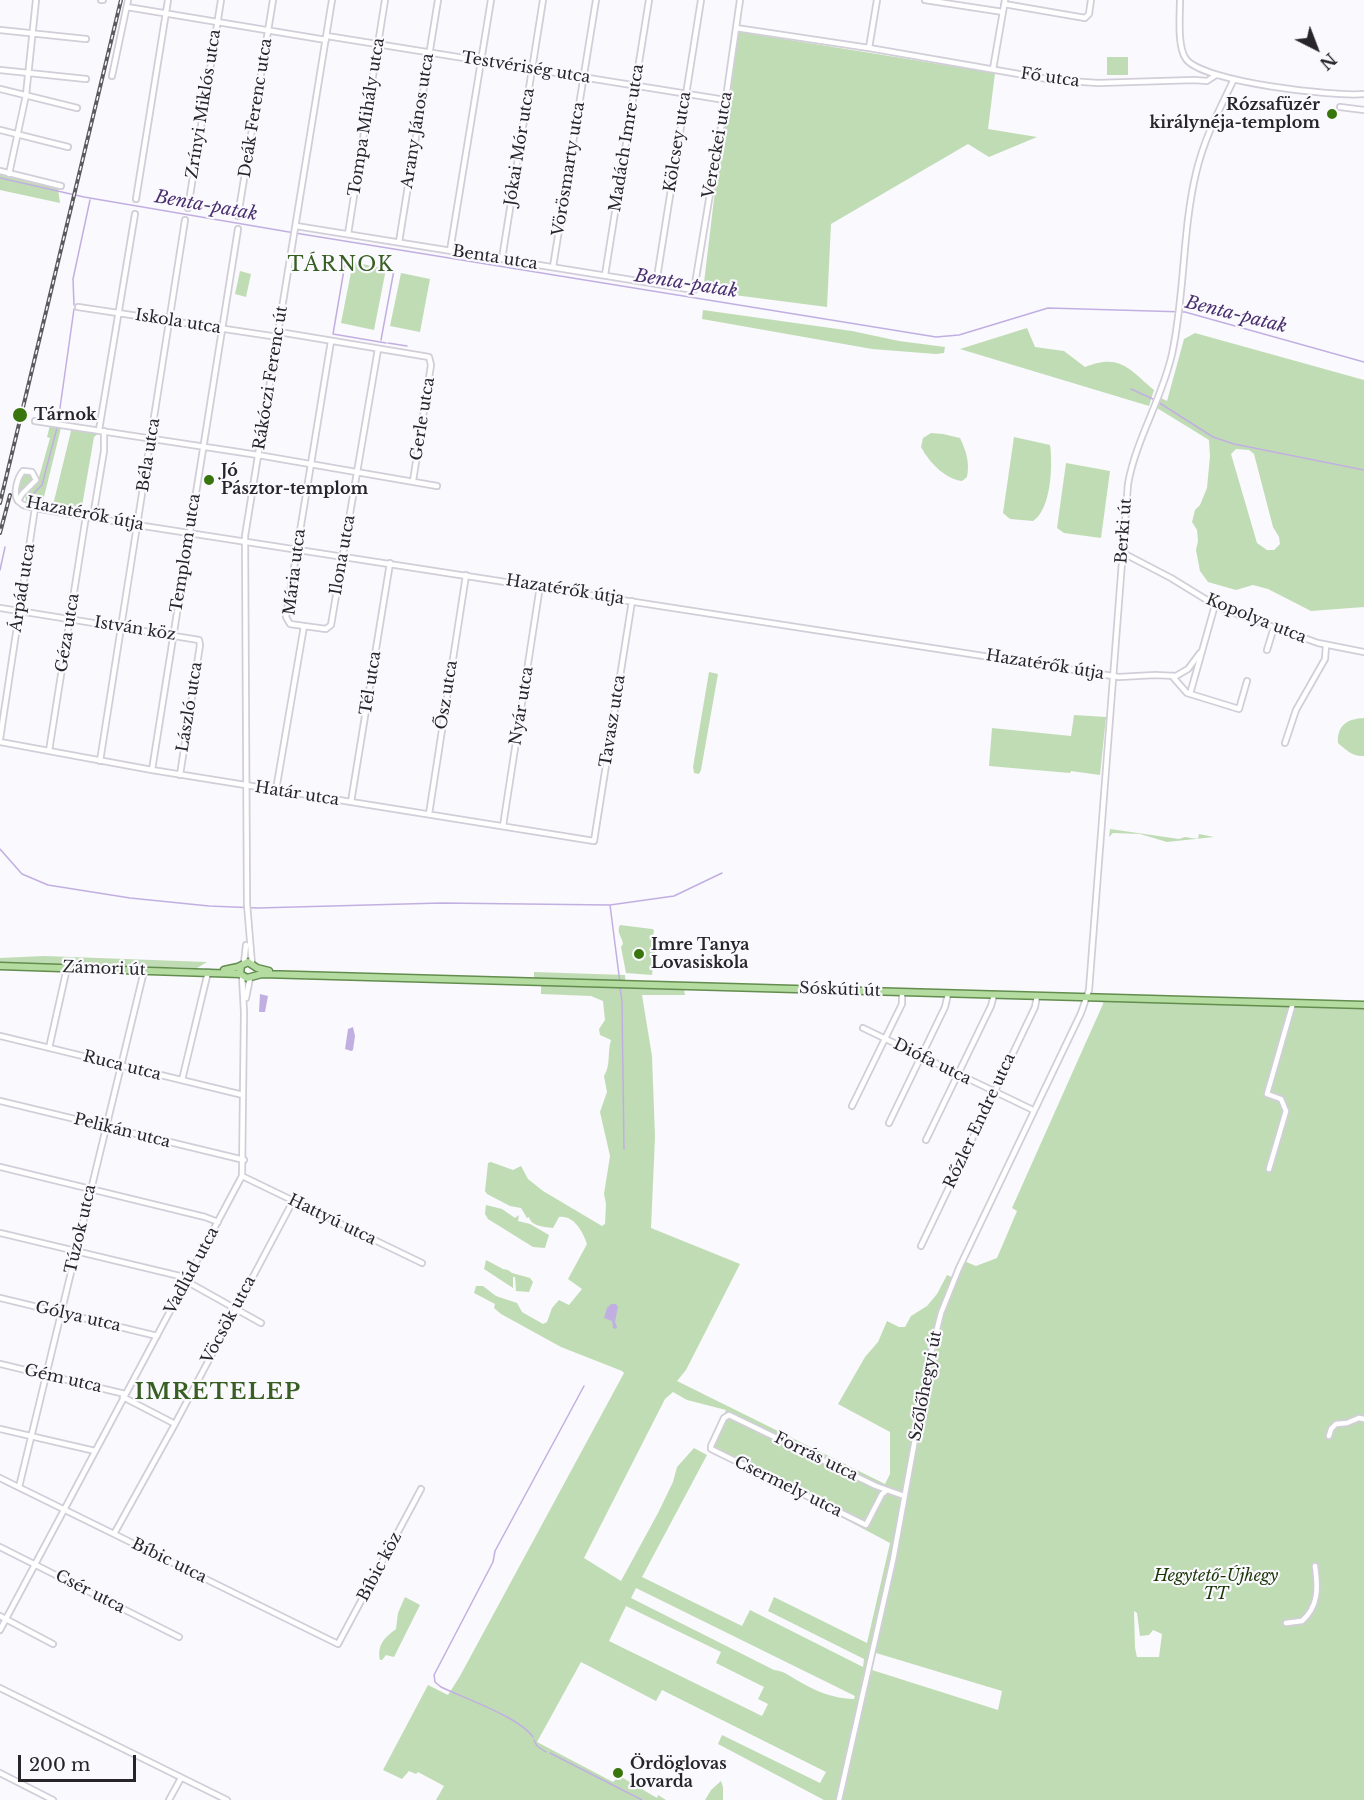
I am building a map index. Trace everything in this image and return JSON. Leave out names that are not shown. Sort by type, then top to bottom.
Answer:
[{"type":"main road","name":"Zámori út","points":[[208,972],[242,964],[253,965]]},
{"type":"main road","points":[[241,975],[242,964]]},
{"type":"main road","name":"Sóskúti út","points":[[253,965],[262,970],[317,976]]},
{"type":"main road","points":[[251,977],[255,971],[253,965]]},
{"type":"main road","name":"Zámori út","points":[[0,966],[208,972],[251,977]]},
{"type":"main road","name":"Sóskúti út","points":[[251,977],[262,974],[1364,1005]]},
{"type":"street","points":[[9,174],[26,95],[36,0]]},
{"type":"street","points":[[112,76],[128,0]]},
{"type":"street","points":[[136,199],[168,0]]},
{"type":"street","name":"Zrínyi Miklós utca","points":[[188,208],[221,0]]},
{"type":"street","name":"Deák Ferenc utca","points":[[238,216],[273,0]]},
{"type":"street","name":"Rákóczi Ferenc út","points":[[248,927],[245,541],[332,0]]},
{"type":"street","name":"Tompa Mihály utca","points":[[348,234],[386,0]]},
{"type":"street","name":"Arany János utca","points":[[399,242],[438,0]]},
{"type":"street","points":[[450,250],[490,0]]},
{"type":"street","name":"Jókai Mór utca","points":[[502,259],[543,0]]},
{"type":"street","name":"Vörösmarty utca","points":[[553,267],[596,0]]},
{"type":"street","name":"Madách Imre utca","points":[[604,275],[649,0]]},
{"type":"street","name":"Kölcsey utca","points":[[656,284],[701,0]]},
{"type":"street","name":"Vereckei utca","points":[[694,290],[740,0]]},
{"type":"street","points":[[869,48],[877,0]]},
{"type":"street","points":[[925,0],[1003,12]]},
{"type":"street","points":[[993,69],[1004,2],[1087,17],[1091,0]]},
{"type":"street","points":[[1180,0],[1181,48],[1188,62],[1216,75]]},
{"type":"street","name":"Testvériség utca","points":[[127,7],[268,30],[429,52],[725,100]]},
{"type":"street","name":"Fő utca","points":[[736,28],[1081,83],[1208,81],[1216,75],[1234,80],[1336,95],[1364,94]]},
{"type":"street","points":[[0,30],[86,39]]},
{"type":"street","points":[[1194,80],[1200,68]]},
{"type":"street","points":[[0,70],[86,79]]},
{"type":"street","name":"Berki út","points":[[1087,998],[1129,477],[1167,370],[1178,316],[1189,213],[1196,172],[1209,131],[1234,80]]},
{"type":"street","points":[[0,89],[77,108]]},
{"type":"street","points":[[1340,107],[1364,110]]},
{"type":"street","points":[[0,130],[68,147]]},
{"type":"street","points":[[0,171],[61,186]]},
{"type":"street","points":[[93,518],[104,451],[102,431],[135,214]]},
{"type":"street","name":"Béla utca","points":[[100,761],[185,220]]},
{"type":"street","name":"Benta utca","points":[[296,226],[694,290]]},
{"type":"street","name":"Templom utca","points":[[153,770],[202,446],[238,229]]},
{"type":"street","name":"Iskola utca","points":[[78,307],[221,329],[331,341],[429,357]]},
{"type":"street","name":"Mária utca","points":[[276,790],[304,626],[290,624],[286,620],[331,341]]},
{"type":"street","name":"Ilona utca","points":[[304,626],[326,629],[330,627],[378,348]]},
{"type":"street","name":"Gerle utca","points":[[413,482],[431,365],[429,357]]},
{"type":"street","points":[[35,421],[358,471],[437,486]]},
{"type":"street","points":[[23,471],[30,471],[35,475],[36,480],[18,501],[15,497],[20,474],[23,471]]},
{"type":"street","name":"Hazatérők útja","points":[[18,501],[35,508],[93,518],[344,555],[1126,678],[1172,676]]},
{"type":"street","name":"Árpád utca","points":[[0,740],[35,508]]},
{"type":"street","name":"Géza utca","points":[[49,751],[86,516]]},
{"type":"street","name":"Kopolya utca","points":[[1123,553],[1215,605],[1326,645],[1364,652]]},
{"type":"street","name":"Tél utca","points":[[351,802],[390,563]]},
{"type":"street","name":"Ősz utca","points":[[429,814],[466,575]]},
{"type":"street","name":"Nyár utca","points":[[503,826],[540,586]]},
{"type":"street","name":"Tavasz utca","points":[[594,841],[632,601]]},
{"type":"street","points":[[1190,694],[1215,605]]},
{"type":"street","name":"István köz","points":[[0,608],[199,640]]},
{"type":"street","points":[[1267,650],[1274,627]]},
{"type":"street","name":"László utca","points":[[180,775],[199,640]]},
{"type":"street","points":[[1285,743],[1296,710],[1325,659],[1326,645]]},
{"type":"street","points":[[1200,653],[1184,672],[1172,676],[1184,691],[1239,710],[1247,681]]},
{"type":"street","name":"Határ utca","points":[[0,740],[180,775],[594,841]]},
{"type":"street","points":[[242,964],[248,927]]},
{"type":"street","points":[[248,927],[253,965]]},
{"type":"street","points":[[49,1048],[67,968]]},
{"type":"street","name":"Túzok utca","points":[[19,1487],[144,970]]},
{"type":"street","points":[[182,1080],[208,972]]},
{"type":"street","name":"Vadlúd utca","points":[[0,1630],[243,1176],[244,1012],[241,975]]},
{"type":"street","name":"Vadlúd utca","points":[[244,1012],[251,977]]},
{"type":"street","points":[[852,1106],[902,1004],[902,992]]},
{"type":"street","points":[[889,1123],[945,1007],[948,994]]},
{"type":"street","points":[[926,1140],[992,1006],[994,995]]},
{"type":"street","name":"Rőzler Endre utca","points":[[921,1246],[1035,1006],[1037,996]]},
{"type":"street","name":"Szőlőhegyi út","points":[[839,1800],[889,1580],[930,1357],[941,1312],[959,1268],[1087,998]]},
{"type":"street","points":[[1269,1169],[1286,1111],[1281,1100],[1267,1094],[1293,1003]]},
{"type":"street","name":"Diófa utca","points":[[862,1028],[1033,1110]]},
{"type":"street","name":"Ruca utca","points":[[0,1036],[243,1095]]},
{"type":"street","name":"Pelikán utca","points":[[0,1101],[244,1160]]},
{"type":"street","points":[[0,1167],[218,1222]]},
{"type":"street","name":"Hattyú utca","points":[[243,1176],[422,1263]]},
{"type":"street","name":"Vöcsök utca","points":[[114,1534],[293,1201]]},
{"type":"street","points":[[0,1233],[187,1280],[261,1323]]},
{"type":"street","name":"Gólya utca","points":[[0,1298],[157,1336]]},
{"type":"street","name":"Gém utca","points":[[0,1364],[124,1396],[175,1424]]},
{"type":"street","name":"Forrás utca","points":[[729,1415],[886,1491],[904,1496]]},
{"type":"street","name":"Csermely utca","points":[[729,1415],[724,1418],[711,1449],[863,1524],[868,1524],[886,1491]]},
{"type":"street","points":[[1329,1436],[1336,1424],[1347,1423],[1359,1418],[1364,1419]]},
{"type":"street","points":[[0,1429],[95,1451]]},
{"type":"street","name":"Bíbic utca","points":[[0,1478],[338,1644]]},
{"type":"street","name":"Bíbic köz","points":[[338,1644],[421,1489]]},
{"type":"street","name":"Csér utca","points":[[0,1547],[179,1638]]},
{"type":"street","points":[[1286,1623],[1302,1621],[1312,1609],[1317,1591],[1315,1566]]},
{"type":"street","points":[[0,1616],[53,1644]]},
{"type":"street","points":[[0,1688],[228,1800]]},
{"type":"street","points":[[0,1773],[53,1800]]},
{"type":"street","points":[[169,1800],[181,1778]]},
{"type":"green space","points":[[734,31],[995,73],[988,129],[1037,137],[989,157],[968,144],[831,224],[827,307],[703,291]]},
{"type":"green space","points":[[1107,57],[1128,57],[1128,75],[1107,75]]},
{"type":"green space","points":[[0,174],[58,189],[60,203],[0,190]]},
{"type":"green space","points":[[353,262],[386,269],[374,330],[341,323]]},
{"type":"green space","points":[[240,271],[251,274],[246,297],[235,294]]},
{"type":"green space","points":[[401,273],[430,279],[420,332],[390,326]]},
{"type":"green space","points":[[703,310],[945,347],[944,353],[936,354],[872,349],[702,319]]},
{"type":"green space","points":[[1027,328],[1035,347],[1064,351],[1085,367],[1107,362],[1123,365],[1154,390],[1149,406],[960,349]]},
{"type":"green space","points":[[1195,333],[1364,380],[1364,607],[1311,611],[1268,589],[1253,585],[1236,590],[1208,582],[1200,571],[1196,550],[1197,530],[1192,522],[1195,510],[1200,505],[1207,488],[1209,440],[1157,408],[1161,398],[1167,401],[1184,339]],"holes":[[[1236,449],[1249,450],[1254,454],[1273,527],[1279,537],[1280,544],[1274,550],[1267,550],[1257,543],[1231,454]]]},
{"type":"green space","points":[[50,425],[61,428],[42,505],[30,504],[26,501],[25,494],[38,481],[50,438],[47,437]]},
{"type":"green space","points":[[69,428],[99,433],[94,437],[81,512],[53,509],[51,506],[71,431]]},
{"type":"green space","points":[[931,433],[960,438],[968,461],[967,477],[962,481],[944,473],[924,453],[921,447],[923,438]]},
{"type":"green space","points":[[1014,437],[1050,445],[1051,475],[1047,497],[1044,507],[1033,521],[1010,519],[1003,513]]},
{"type":"green space","points":[[1066,463],[1110,471],[1101,538],[1064,533],[1057,528]]},
{"type":"green space","points":[[25,473],[32,475],[32,481],[18,493],[21,476]]},
{"type":"green space","points":[[709,672],[718,674],[699,774],[694,773],[693,767]]},
{"type":"green space","points":[[1074,715],[1106,717],[1100,775],[989,766],[992,728],[1071,736]]},
{"type":"green space","points":[[1364,718],[1364,756],[1360,756],[1341,746],[1338,743],[1338,737],[1344,724]]},
{"type":"green space","points":[[1110,829],[1179,839],[1185,837],[1197,839],[1167,842],[1140,834],[1113,833],[1109,837]]},
{"type":"green space","points":[[1199,834],[1214,837],[1198,839]]},
{"type":"green space","name":"Imre Tanya Lovasiskola","points":[[620,925],[654,930],[653,937],[657,938],[653,949],[655,950],[652,975],[626,973],[621,947],[623,944],[619,932]]},
{"type":"green space","points":[[44,956],[207,962],[197,968],[0,963],[0,958]]},
{"type":"green space","name":"Hegytető-Újhegy TT","points":[[534,972],[625,975],[626,987],[684,989],[685,995],[642,995],[652,1056],[655,1137],[651,1228],[740,1264],[686,1370],[677,1381],[885,1484],[890,1474],[890,1432],[838,1404],[865,1357],[878,1342],[887,1321],[899,1327],[905,1327],[911,1316],[927,1306],[937,1294],[947,1275],[956,1279],[964,1261],[976,1266],[997,1258],[1017,1211],[1012,1208],[1103,1004],[1104,996],[1364,1001],[1364,1800],[824,1800],[718,1744],[722,1735],[820,1783],[826,1772],[662,1690],[656,1701],[581,1662],[537,1742],[613,1782],[619,1776],[657,1798],[658,1795],[666,1800],[436,1800],[444,1786],[418,1772],[416,1774],[409,1771],[402,1779],[383,1770],[428,1685],[448,1695],[460,1676],[624,1373],[561,1347],[501,1314],[494,1308],[495,1304],[474,1293],[476,1286],[483,1286],[496,1296],[517,1303],[522,1312],[543,1324],[547,1322],[552,1308],[559,1300],[569,1305],[582,1289],[568,1279],[587,1244],[580,1230],[569,1219],[559,1217],[553,1228],[538,1225],[529,1217],[527,1218],[521,1208],[510,1206],[487,1194],[485,1191],[488,1163],[513,1170],[521,1166],[528,1179],[543,1191],[602,1226],[605,1224],[604,1194],[610,1156],[600,1112],[607,1092],[604,1076],[611,1040],[600,1035],[599,1029],[605,1020],[603,1001],[591,996],[541,994],[541,979],[534,979]],"holes":[[[673,1392],[687,1400],[726,1410],[709,1447],[890,1543],[867,1643],[774,1597],[768,1611],[864,1659],[863,1667],[750,1610],[742,1626],[642,1577],[707,1455],[694,1448],[677,1467],[673,1482],[658,1513],[621,1581],[584,1558],[665,1399]],[[636,1588],[855,1696],[854,1699],[831,1696],[816,1690],[631,1598]],[[626,1606],[721,1652],[716,1663],[764,1687],[758,1699],[768,1704],[762,1716],[609,1641]],[[1134,1611],[1137,1613],[1140,1636],[1149,1635],[1153,1630],[1162,1634],[1159,1657],[1137,1657]],[[876,1653],[1002,1691],[998,1710],[872,1670]]]},
{"type":"green space","points":[[486,1205],[502,1209],[515,1218],[519,1215],[518,1221],[530,1224],[549,1235],[545,1248],[533,1247],[488,1219],[485,1214]]},
{"type":"green space","points":[[486,1260],[512,1273],[530,1278],[533,1282],[529,1292],[516,1291],[515,1277],[513,1277],[513,1288],[484,1269]]},
{"type":"green space","points":[[405,1597],[420,1605],[394,1657],[386,1655],[380,1660],[381,1646],[396,1629],[398,1613]]},
{"type":"green space","points":[[721,1781],[723,1800],[705,1800],[711,1790]]},
{"type":"shaded area","points":[[260,994],[268,996],[265,1012],[259,1012]]},
{"type":"shaded area","points":[[353,1027],[355,1036],[351,1051],[345,1049],[348,1029]]},
{"type":"shaded area","points":[[611,1304],[616,1304],[618,1307],[616,1329],[613,1328],[612,1321],[604,1318]]},
{"type":"waterway","name":"Benta-patak","points":[[0,178],[84,197],[289,232],[936,337],[959,335],[1048,308],[1185,312],[1364,362]]},
{"type":"waterway","points":[[74,305],[73,279],[90,200]]},
{"type":"waterway","points":[[346,258],[333,334],[386,343]]},
{"type":"waterway","points":[[381,340],[394,270]]},
{"type":"waterway","points":[[58,422],[74,309]]},
{"type":"waterway","points":[[388,343],[407,346]]},
{"type":"waterway","points":[[1131,389],[1153,399]]},
{"type":"waterway","points":[[1158,402],[1213,437],[1234,444],[1364,470]]},
{"type":"waterway","points":[[31,496],[42,485],[57,428]]},
{"type":"waterway","points":[[0,570],[5,547]]},
{"type":"waterway","points":[[0,849],[22,874],[48,885],[130,898],[209,906],[258,908],[441,903],[610,905],[674,896],[722,873]]},
{"type":"waterway","points":[[610,905],[620,983]]},
{"type":"waterway","points":[[620,988],[624,1149]]},
{"type":"waterway","points":[[533,1737],[504,1715],[441,1687],[435,1682],[434,1675],[493,1562],[495,1551],[584,1386]]},
{"type":"waterway","points":[[534,1740],[537,1746],[546,1752]]},
{"type":"waterway","points":[[550,1753],[642,1800]]},
{"type":"railway","points":[[0,503],[121,0]]},
{"type":"railway","points":[[0,533],[10,495]]},
{"type":"place","name":"Rózsafüzér királynéja-templom","points":[[1332,114]]},
{"type":"place","name":"Tárnok","points":[[20,415]]},
{"type":"place","name":"Jó Pásztor-templom","points":[[209,480]]},
{"type":"place","name":"Imre Tanya Lovasiskola","points":[[639,954]]},
{"type":"place","name":"Ördöglovas lovarda","points":[[618,1773]]},
{"type":"district","name":"TÁRNOK","points":[[341,265]]},
{"type":"district","name":"IMRETELEP","points":[[218,1393]]}]
